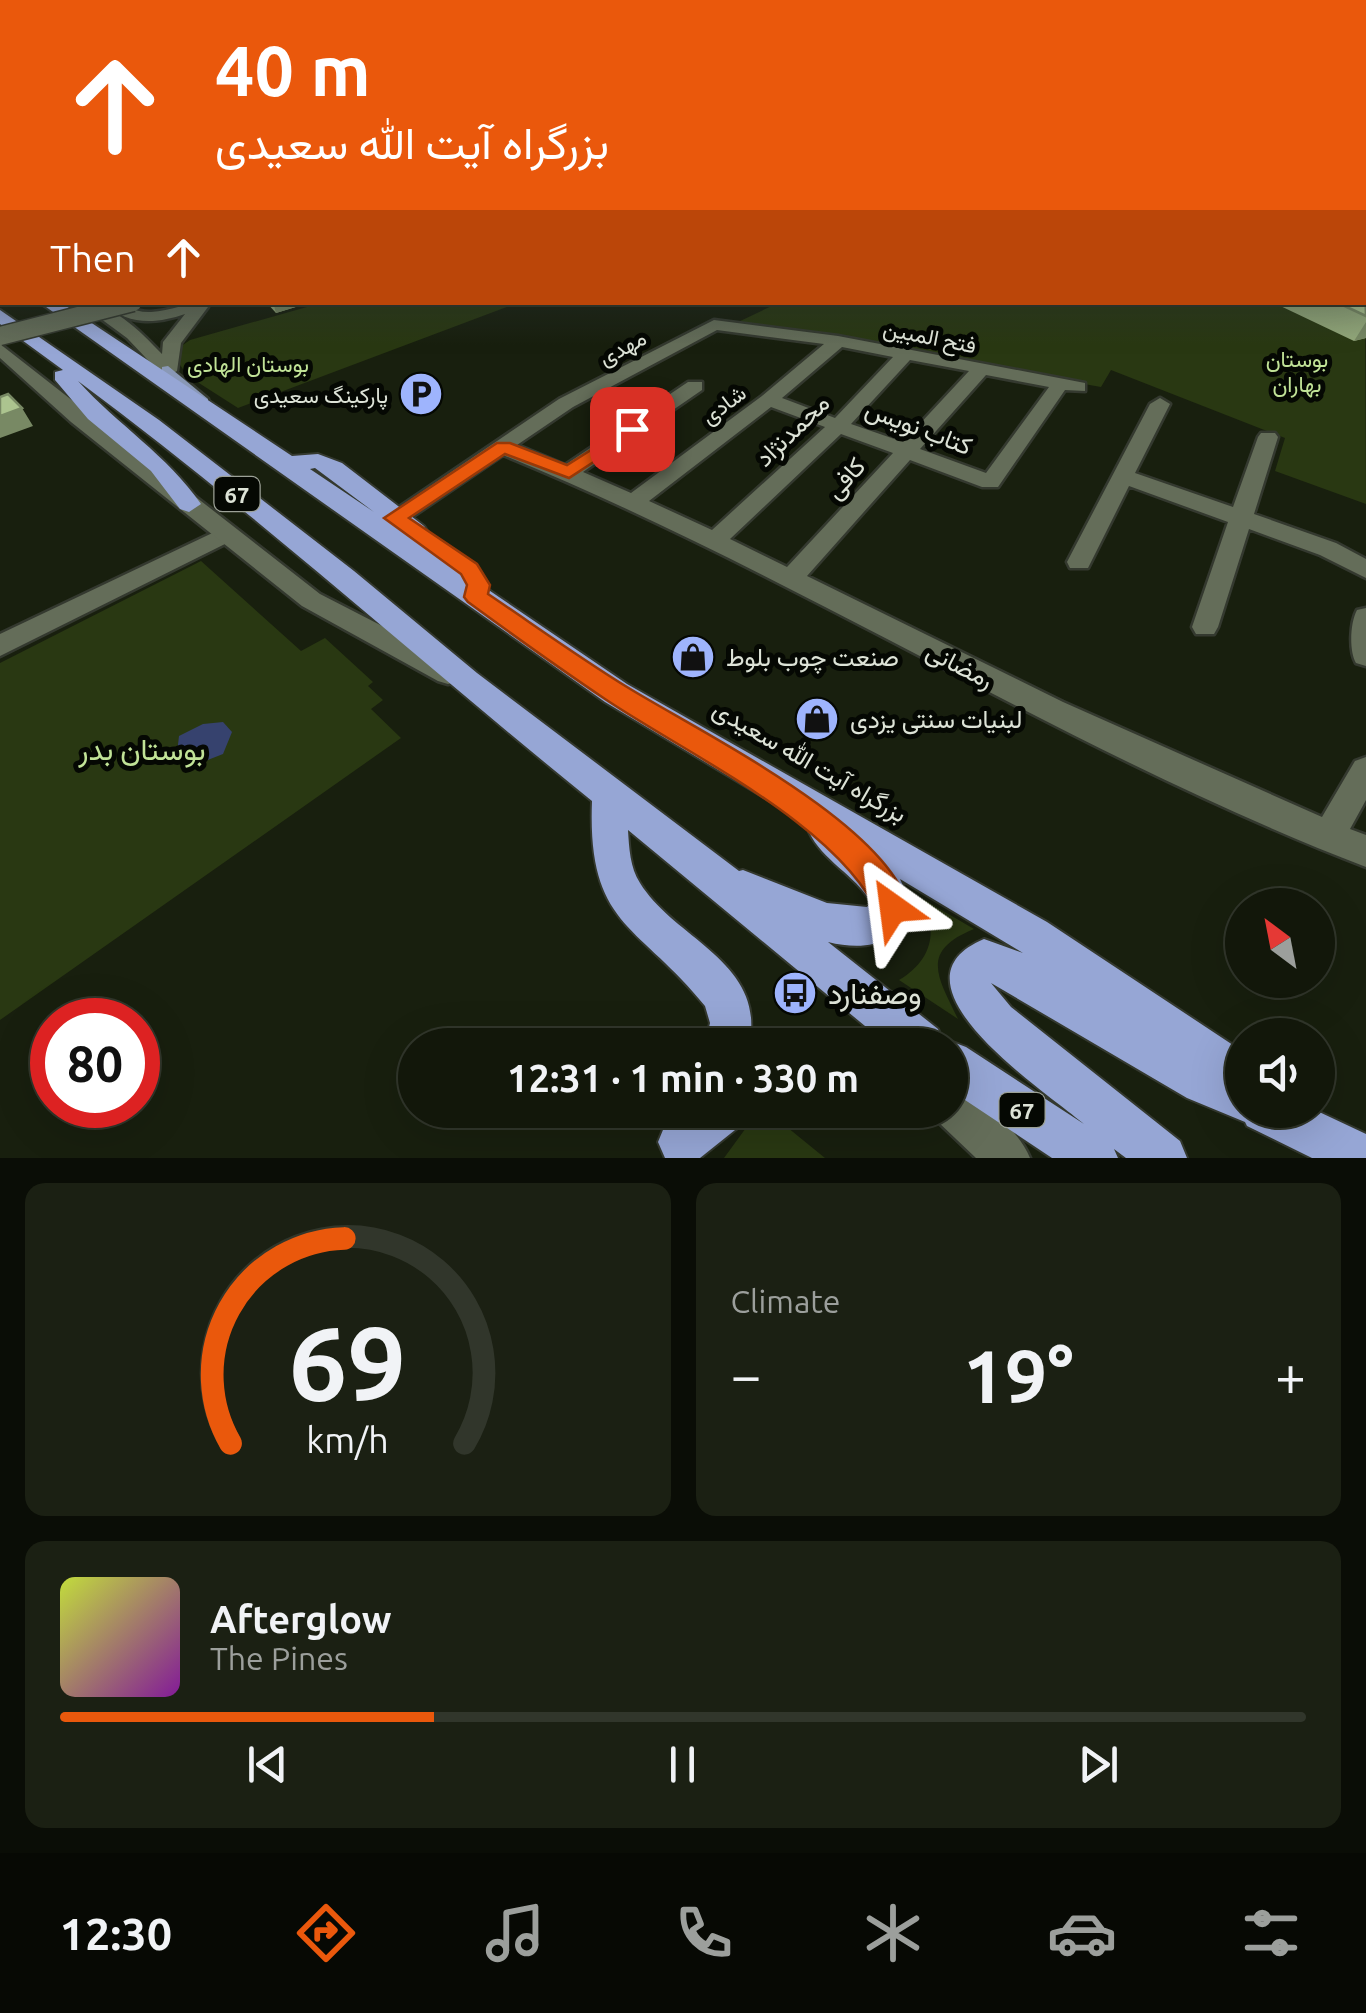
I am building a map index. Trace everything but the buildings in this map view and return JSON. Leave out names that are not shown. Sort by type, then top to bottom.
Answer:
[{"type":"highway","name":"بزرگراه آیت الله سعیدی","points":[[51,305],[204,406],[616,694],[1032,936],[1225,1067]]},
{"type":"highway","name":"67","points":[[0,316],[180,449],[344,578],[466,682],[710,872],[898,1028]]},
{"type":"highway","points":[[48,354],[72,391],[159,466],[189,504]]},
{"type":"highway","points":[[287,464],[318,461],[334,468],[395,518],[470,569],[478,585],[476,597]]},
{"type":"highway","points":[[710,872],[797,912],[855,927],[877,924],[893,908],[889,892],[868,868],[762,780]]},
{"type":"highway","points":[[610,797],[608,845],[616,876],[633,907],[718,989],[732,1022],[730,1028]]},
{"type":"highway","points":[[1163,1158],[996,1022],[970,990],[970,972],[984,960],[1007,966],[1225,1092]]},
{"type":"highway","name":"67","points":[[968,1075],[1094,1158]]},
{"type":"highway","points":[[1300,1128],[1360,1157]]},
{"type":"highway","points":[[1317,1128],[1360,1157]]},
{"type":"main road","points":[[168,371],[204,406]]},
{"type":"street","points":[[0,327],[87,305]]},
{"type":"street","points":[[90,305],[133,334],[168,371]]},
{"type":"street","points":[[114,305],[136,317],[164,316],[194,305]]},
{"type":"street","points":[[0,336],[121,305]]},
{"type":"street","points":[[168,371],[172,342],[199,305]]},
{"type":"street","name":"فتح المبین","points":[[714,325],[838,342],[1070,385]]},
{"type":"street","name":"مهدی","points":[[395,518],[566,402],[714,325]]},
{"type":"street","name":"شادی","points":[[633,502],[770,400],[838,342]]},
{"type":"street","points":[[0,349],[78,418],[310,600],[466,682]]},
{"type":"street","name":"محمدنژاد","points":[[713,542],[838,426],[905,355]]},
{"type":"street","name":"کافی","points":[[790,579],[982,369]]},
{"type":"street","points":[[0,374],[78,418]]},
{"type":"street","name":"کتاب نویس","points":[[770,400],[982,480],[994,480],[1070,385]]},
{"type":"street","points":[[569,472],[695,386]]},
{"type":"street","points":[[1079,562],[1160,404]]},
{"type":"street","points":[[1205,628],[1268,437]]},
{"type":"street","name":"رمضانی","points":[[503,447],[633,502],[1008,689],[1246,801],[1366,851]]},
{"type":"street","points":[[1123,476],[1346,556],[1366,570]]},
{"type":"street","points":[[0,646],[225,536]]},
{"type":"street","points":[[1366,617],[1366,656]]},
{"type":"street","points":[[1329,836],[1366,770]]},
{"type":"street","points":[[968,1121],[1008,1158]]},
{"type":"green space","name":"بوستان الهادی","points":[[314,305],[512,305],[238,408],[188,376],[175,358],[177,349],[190,340]]},
{"type":"green space","name":"بوستان بهاران","points":[[774,305],[1365,305],[1366,504],[1275,471],[1285,438],[1111,370],[1101,387],[736,323]]},
{"type":"green space","name":"بوستان بدر","points":[[201,561],[301,651],[325,638],[373,682],[368,686],[383,700],[371,709],[401,738],[0,1020],[0,663]]},
{"type":"green space","points":[[921,898],[974,929],[946,946],[938,966],[958,1019],[899,980],[919,963],[929,944],[930,922]]},
{"type":"green space","points":[[746,1128],[788,1128],[825,1158],[724,1158]]},
{"type":"water","points":[[223,722],[232,732],[223,754],[195,765],[176,762],[179,736],[203,724]]},
{"type":"place","name":"پارکینگ سعیدی","points":[[421,394]]},
{"type":"place","name":"صنعت چوب بلوط","points":[[693,657]]},
{"type":"place","name":"لبنیات سنتی یزدی","points":[[817,719]]},
{"type":"place","name":"وصفنارد","points":[[795,993]]},
{"type":"route","points":[[632,429],[569,472],[503,447],[395,518],[470,569],[477,578],[476,597],[616,694],[762,780],[868,868],[889,892],[893,908]]}]
